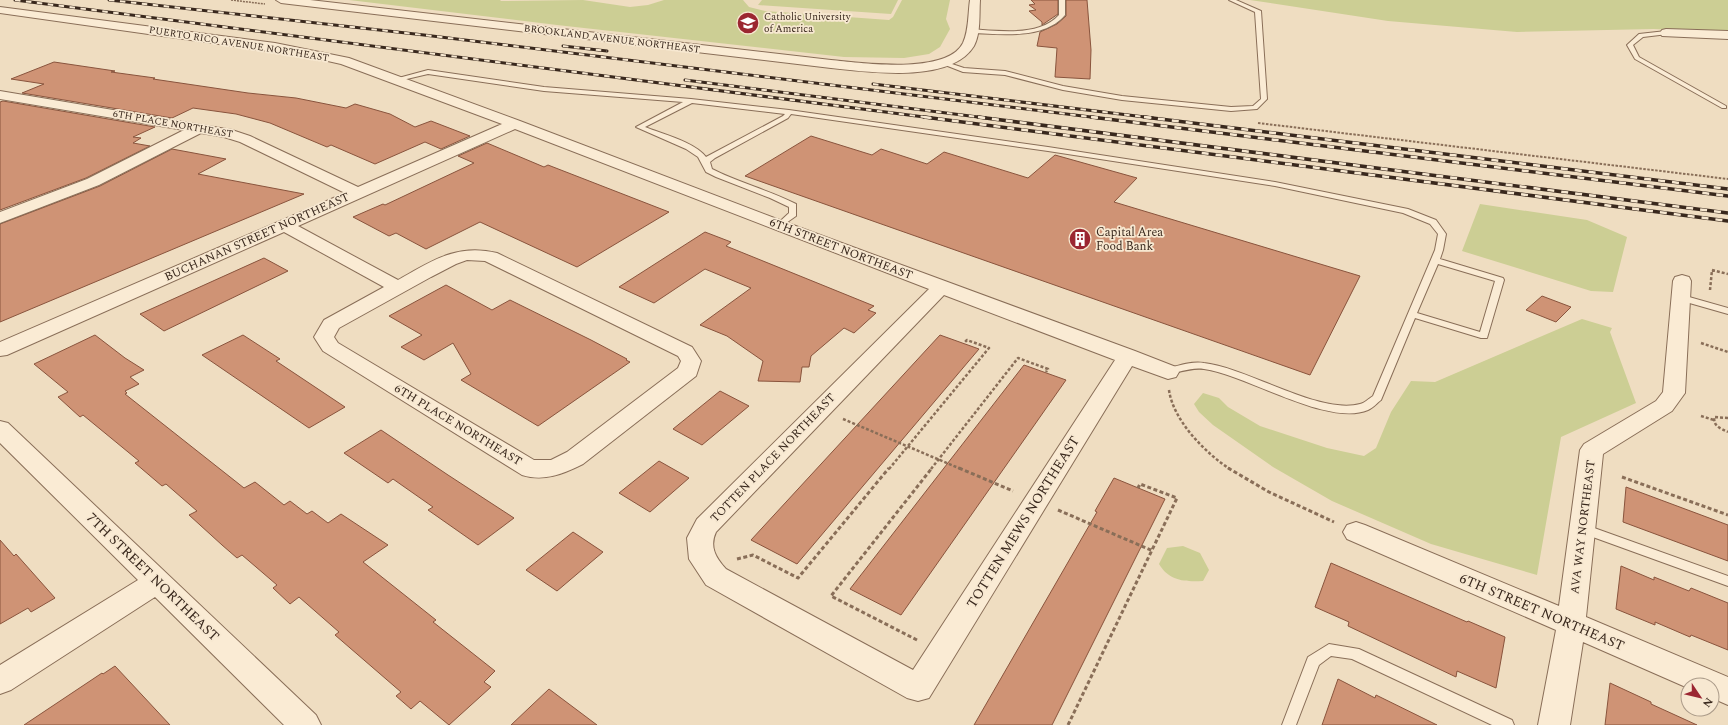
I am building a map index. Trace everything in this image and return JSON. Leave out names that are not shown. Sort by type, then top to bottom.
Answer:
[{"type":"street","name":"BROOKLAND AVENUE NORTHEAST","points":[[281,0],[838,65],[895,69],[922,68],[943,63],[955,58],[965,50],[969,44],[975,0]]},
{"type":"street","name":"PUERTO RICO AVENUE NORTHEAST","points":[[0,10],[310,53],[345,61],[515,124]]},
{"type":"street","points":[[1666,33],[1728,35]]},
{"type":"street","name":"6TH PLACE NORTHEAST","points":[[0,95],[227,133],[245,139],[358,193]]},
{"type":"street","name":"BUCHANAN STREET NORTHEAST","points":[[0,350],[515,124]]},
{"type":"street","name":"6TH STREET NORTHEAST","points":[[515,124],[779,226],[1168,372]]},
{"type":"street","points":[[0,218],[93,182],[199,128]]},
{"type":"street","points":[[284,225],[398,287]]},
{"type":"street","name":"6TH PLACE NORTHEAST","points":[[466,255],[483,255],[491,257],[685,352],[692,361],[688,371],[575,458],[554,468],[530,469],[330,347],[324,337],[331,324],[398,287],[450,260],[466,255]]},
{"type":"street","name":"TOTTEN PLACE NORTHEAST","points":[[918,688],[716,577],[702,559],[700,538],[706,526],[941,287]]},
{"type":"street","name":"AVA WAY NORTHEAST","points":[[1554,725],[1571,625],[1592,450],[1664,406],[1674,393],[1677,336],[1682,290]]},
{"type":"street","name":"TOTTEN MEWS NORTHEAST","points":[[918,688],[1128,356]]},
{"type":"street","name":"7TH STREET NORTHEAST","points":[[0,429],[305,725]]},
{"type":"street","name":"6TH STREET NORTHEAST","points":[[1356,532],[1728,691]]},
{"type":"street","points":[[0,681],[158,581]]},
{"type":"lane","points":[[971,31],[1008,32],[1054,24],[1062,15],[1062,0]]},
{"type":"lane","points":[[943,63],[963,70],[1005,73],[1063,88],[1122,98],[1230,109],[1255,108],[1264,100],[1258,11],[1232,0]]},
{"type":"lane","points":[[1666,33],[1641,35],[1630,45],[1637,58],[1724,108]]},
{"type":"lane","points":[[394,80],[428,72],[544,89],[691,100],[789,112],[1048,149],[1275,184],[1405,211],[1433,222],[1442,234],[1439,250],[1377,398],[1364,407],[1344,410],[1320,405],[1227,372],[1204,366],[1193,366],[1168,372]]},
{"type":"lane","points":[[691,100],[639,127],[689,147],[700,155],[706,162],[709,170],[719,176],[783,200],[793,206],[793,214],[779,226]]},
{"type":"lane","points":[[706,162],[712,156],[786,117],[789,112]]},
{"type":"lane","points":[[1412,314],[1484,336],[1500,280],[1434,260]]},
{"type":"lane","points":[[1682,290],[1728,312]]},
{"type":"lane","points":[[1582,528],[1728,581]]},
{"type":"lane","points":[[1289,725],[1313,661],[1329,650],[1354,653],[1507,725]]},
{"type":"path","points":[[1710,293],[1712,270],[1728,274]]},
{"type":"path","points":[[735,561],[740,557],[753,555],[798,578],[989,348],[967,340],[964,343]]},
{"type":"path","points":[[941,652],[832,596],[1018,358],[1048,369],[1046,372]]},
{"type":"path","points":[[1168,372],[1170,400],[1185,428],[1209,452],[1239,476],[1283,500],[1356,532]]},
{"type":"path","points":[[820,409],[1153,551]]},
{"type":"path","points":[[1701,416],[1714,420]]},
{"type":"path","points":[[1714,420],[1714,417],[1718,416],[1728,418]]},
{"type":"path","points":[[1714,420],[1716,426],[1728,432]]},
{"type":"path","points":[[1622,477],[1728,515]]},
{"type":"path","points":[[1068,725],[1153,551],[1177,498],[1140,484],[1138,488]]},
{"type":"green space","name":"Catholic University of America","points":[[349,0],[583,0],[630,7],[648,5],[664,0],[743,0],[749,7],[765,11],[889,20],[893,17],[902,0],[950,0],[946,19],[950,29],[940,47],[929,54],[904,58],[844,57]]},
{"type":"green space","points":[[762,0],[898,0],[891,14],[758,5]]},
{"type":"green space","points":[[1250,0],[1728,0],[1728,33],[1654,29],[1517,32],[1388,21]]},
{"type":"green space","points":[[1480,204],[1587,220],[1627,237],[1613,292],[1591,291],[1462,251]]},
{"type":"green space","points":[[1582,319],[1612,328],[1610,332],[1636,403],[1561,437],[1537,575],[1431,544],[1332,501],[1273,467],[1213,425],[1199,412],[1194,404],[1203,393],[1219,398],[1228,407],[1260,426],[1327,448],[1364,456],[1376,448],[1391,412],[1411,381],[1435,382]]},
{"type":"green space","points":[[1183,546],[1200,553],[1209,570],[1203,581],[1184,581],[1178,579],[1168,574],[1159,564],[1167,548]]},
{"type":"building","points":[[1031,0],[1058,0],[1058,14],[1042,25],[1042,22],[1029,11],[1036,10],[1029,5],[1035,4]]},
{"type":"building","points":[[1066,0],[1087,0],[1091,50],[1090,79],[1055,77],[1057,48],[1037,46],[1040,32],[1057,24],[1066,16]]},
{"type":"building","points":[[54,62],[155,78],[153,79],[248,93],[296,98],[346,108],[355,104],[390,114],[415,127],[431,121],[470,136],[441,149],[425,142],[375,164],[331,145],[327,147],[270,123],[236,114],[193,108],[172,118],[22,93],[44,84],[11,79]]},
{"type":"building","points":[[3,101],[155,127],[133,137],[141,138],[133,143],[150,146],[86,178],[0,210],[0,102]]},
{"type":"building","name":"Capital Area Food Bank","points":[[811,136],[872,155],[881,149],[927,164],[944,152],[1028,178],[1055,155],[1137,178],[1114,202],[1360,276],[1310,375],[745,176]]},
{"type":"building","points":[[487,143],[544,167],[548,165],[669,212],[577,267],[480,222],[426,249],[396,233],[389,236],[353,217],[383,204],[385,205],[474,163],[458,156]]},
{"type":"building","points":[[172,149],[226,159],[198,174],[304,194],[0,322],[0,224],[100,186]]},
{"type":"building","points":[[705,232],[731,242],[726,246],[874,306],[868,310],[876,313],[854,333],[844,328],[811,356],[809,367],[802,367],[800,382],[758,381],[763,361],[727,336],[700,325],[751,288],[705,269],[654,303],[619,287]]},
{"type":"building","points":[[264,258],[288,271],[164,331],[140,314]]},
{"type":"building","points":[[446,285],[492,310],[510,300],[591,340],[630,362],[538,426],[461,380],[471,374],[453,343],[424,360],[401,347],[422,335],[389,316]]},
{"type":"building","points":[[1542,296],[1571,307],[1556,322],[1526,310]]},
{"type":"building","points":[[95,335],[125,358],[144,370],[130,377],[139,384],[125,391],[127,393],[125,394],[244,488],[255,482],[284,505],[290,501],[307,514],[312,511],[328,523],[341,514],[388,545],[363,562],[436,620],[433,622],[495,671],[484,682],[491,687],[449,725],[420,701],[411,709],[396,696],[401,692],[335,635],[339,632],[299,597],[290,604],[273,588],[277,585],[242,555],[237,558],[222,545],[189,515],[197,511],[166,484],[162,486],[135,463],[139,461],[83,415],[80,417],[58,397],[68,392],[34,364]]},
{"type":"building","points":[[243,335],[280,359],[276,361],[345,407],[309,428],[202,355]]},
{"type":"building","points":[[940,335],[979,349],[797,564],[751,540]]},
{"type":"building","points":[[1024,365],[1066,380],[901,615],[850,589]]},
{"type":"building","points":[[720,391],[749,406],[702,445],[673,429]]},
{"type":"building","points":[[381,430],[514,518],[478,545],[428,510],[433,507],[393,479],[388,483],[344,453]]},
{"type":"building","points":[[659,461],[689,478],[650,512],[619,493]]},
{"type":"building","points":[[1114,478],[1165,499],[1052,725],[974,725],[1097,512],[1095,511]]},
{"type":"building","points":[[1626,487],[1728,525],[1728,561],[1623,522]]},
{"type":"building","points":[[573,532],[603,552],[557,591],[526,570]]},
{"type":"building","points":[[0,540],[14,556],[16,554],[55,598],[31,612],[28,608],[0,624]]},
{"type":"building","points":[[1331,563],[1505,637],[1496,688],[1457,671],[1456,677],[1348,626],[1349,622],[1315,607]]},
{"type":"building","points":[[1621,566],[1654,580],[1654,577],[1689,591],[1691,588],[1728,603],[1728,650],[1691,635],[1690,637],[1655,622],[1655,625],[1616,609]]},
{"type":"building","points":[[115,666],[170,725],[24,725],[102,673],[103,674]]},
{"type":"building","points":[[1338,679],[1375,698],[1376,695],[1437,725],[1322,725]]},
{"type":"building","points":[[1610,683],[1651,702],[1651,704],[1697,725],[1605,725]]},
{"type":"building","points":[[549,689],[597,725],[511,725]]},
{"type":"railway","points":[[15,0],[932,118]]},
{"type":"railway","points":[[109,0],[424,35],[1099,118]]},
{"type":"railway","points":[[563,46],[607,51]]},
{"type":"railway","points":[[685,80],[986,118]]},
{"type":"railway","points":[[873,84],[1153,118]]},
{"type":"railway","points":[[924,117],[1728,221]]},
{"type":"railway","points":[[978,117],[1728,213]]},
{"type":"railway","points":[[1091,117],[1728,196]]},
{"type":"railway","points":[[1144,117],[1728,189]]},
{"type":"place","name":"Catholic University of America","points":[[748,23]]},
{"type":"place","name":"Capital Area Food Bank","points":[[1080,239]]}]
